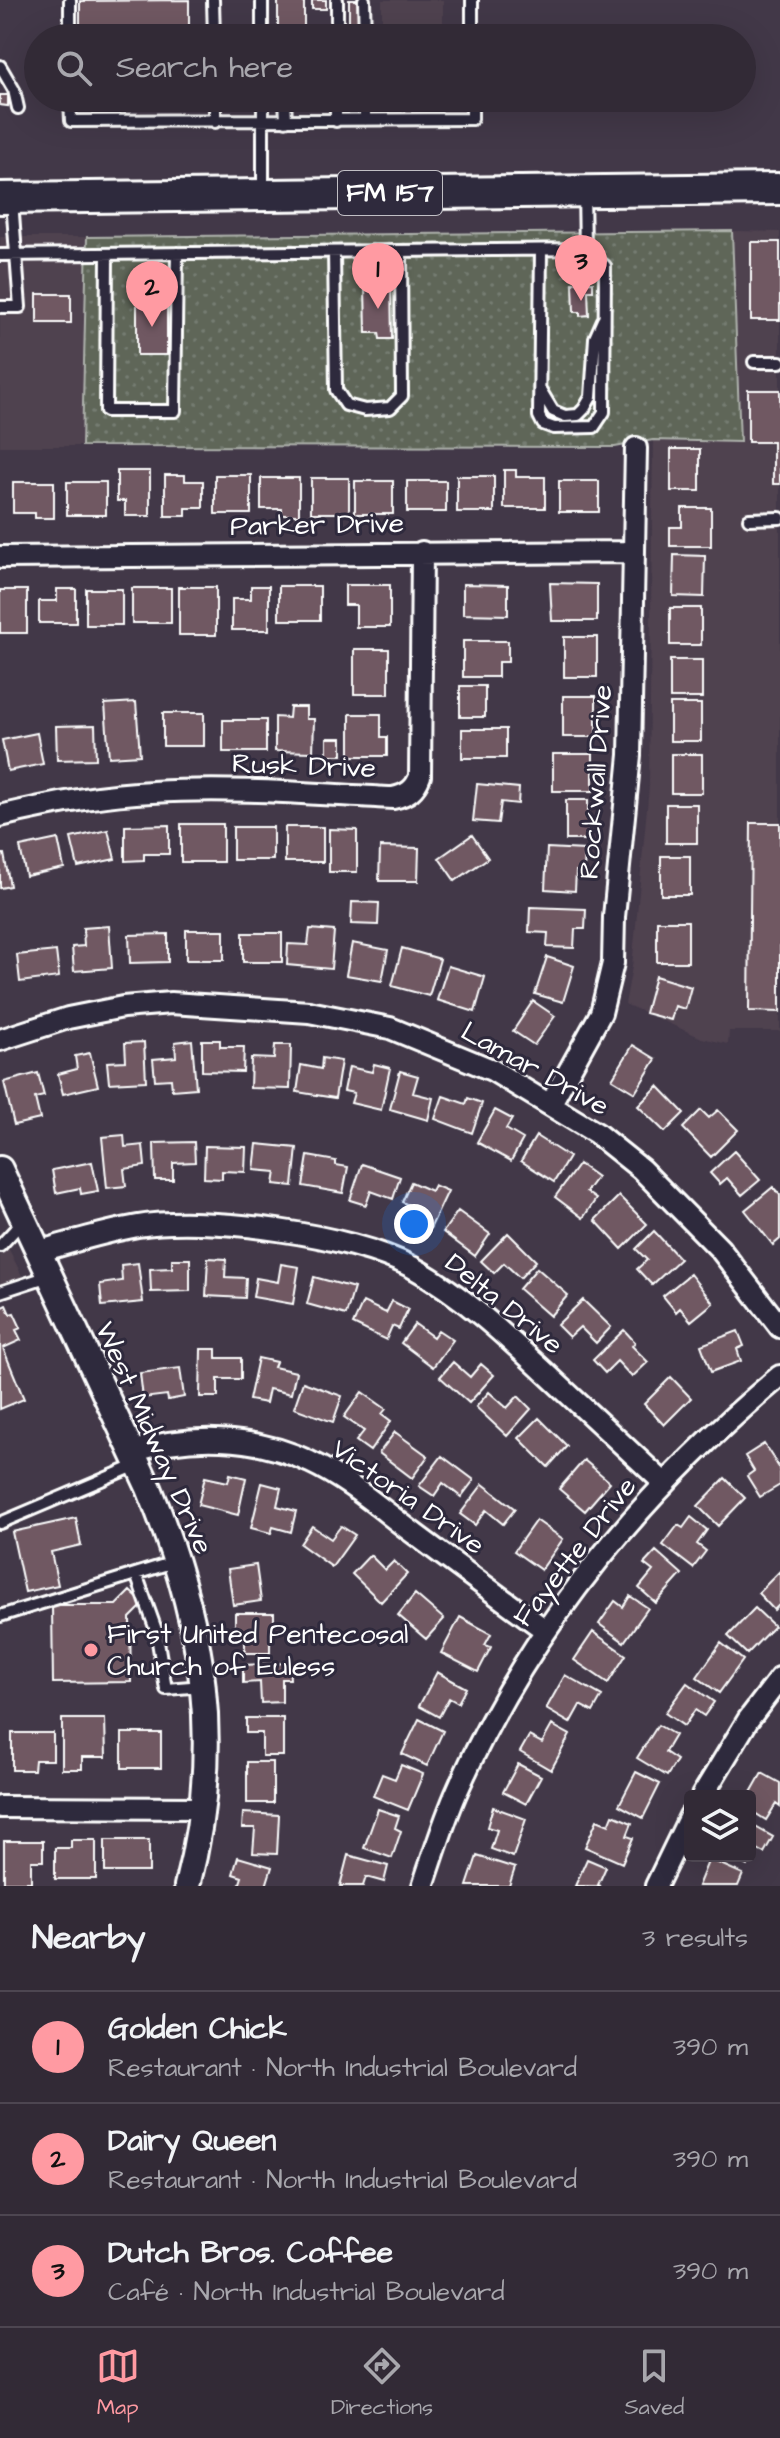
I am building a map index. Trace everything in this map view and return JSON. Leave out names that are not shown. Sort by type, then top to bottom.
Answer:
[{"type":"main road","name":"FM 157","points":[[6,198],[780,189]]},
{"type":"street","name":"Rockwall Drive","points":[[550,1105],[601,1013],[613,963],[614,917],[630,755],[636,448]]},
{"type":"street","name":"Rusk Drive","points":[[0,816],[88,798],[152,792],[259,790],[393,798],[406,795],[416,786],[420,776],[422,552]]},
{"type":"street","name":"Parker Drive","points":[[0,557],[634,552]]},
{"type":"street","name":"Lamar Drive","points":[[0,1040],[68,1018],[123,1007],[171,1003],[309,1012],[390,1028],[492,1070],[596,1133],[641,1169],[720,1249],[780,1327]]},
{"type":"street","name":"West Midway Drive","points":[[0,1169],[134,1458],[177,1561],[200,1652],[207,1735],[202,1808],[187,1886]]},
{"type":"street","name":"Delta Drive","points":[[38,1252],[141,1226],[181,1224],[287,1230],[375,1253],[411,1267],[492,1323],[665,1484]]},
{"type":"street","name":"Fayette Drive","points":[[423,1886],[457,1790],[504,1697],[545,1630],[594,1563],[665,1484],[705,1442],[780,1376]]},
{"type":"street","name":"Victoria Drive","points":[[134,1458],[155,1444],[218,1438],[287,1452],[311,1462],[347,1483],[545,1630]]},
{"type":"street","points":[[706,1790],[748,1720],[780,1678]]},
{"type":"street","points":[[0,1807],[202,1808]]},
{"type":"street","points":[[656,1886],[684,1828]]},
{"type":"lane","points":[[70,0],[70,24]]},
{"type":"lane","points":[[213,0],[214,24]]},
{"type":"lane","points":[[262,0],[262,24]]},
{"type":"lane","points":[[337,0],[337,24]]},
{"type":"lane","points":[[364,0],[365,24]]},
{"type":"lane","points":[[472,0],[472,24]]},
{"type":"lane","points":[[0,66],[14,90],[18,108]]},
{"type":"lane","points":[[71,112],[71,121],[215,122],[472,119],[472,112]]},
{"type":"lane","points":[[215,112],[215,122]]},
{"type":"lane","points":[[263,112],[263,195]]},
{"type":"lane","points":[[286,112],[286,121]]},
{"type":"lane","points":[[336,112],[336,121]]},
{"type":"lane","points":[[365,112],[365,120]]},
{"type":"lane","points":[[584,191],[585,249]]},
{"type":"lane","points":[[0,307],[20,307],[18,255],[6,198]]},
{"type":"lane","points":[[0,255],[585,249],[605,266],[604,412],[594,427],[554,428],[543,424],[539,416],[541,250]]},
{"type":"lane","points":[[334,252],[336,390],[346,405],[365,410],[390,408],[402,396],[401,252]]},
{"type":"lane","points":[[107,254],[106,411],[175,411],[177,253]]},
{"type":"lane","points":[[541,391],[553,411],[565,416],[578,415],[584,409],[591,397],[595,338],[605,317]]},
{"type":"lane","points":[[754,362],[780,362]]},
{"type":"lane","points":[[749,519],[780,518]]},
{"type":"lane","points":[[0,1246],[23,1220]]},
{"type":"lane","points":[[0,1292],[49,1276]]},
{"type":"lane","points":[[0,1523],[134,1458]]},
{"type":"lane","points":[[0,1616],[177,1561]]},
{"type":"lane","points":[[136,1574],[156,1630],[166,1689],[203,1686]]},
{"type":"shaded area","points":[[382,0],[443,0],[443,24],[382,24]]},
{"type":"shaded area","points":[[732,231],[780,232],[780,1031],[729,1031],[728,1044],[702,1038],[625,1004],[632,967],[649,787],[653,440],[740,442]]},
{"type":"shaded area","points":[[0,237],[87,237],[82,446],[0,446]]},
{"type":"shaded area","points":[[0,1231],[22,1276],[0,1286]]},
{"type":"green space","points":[[732,231],[740,442],[653,440],[615,447],[82,446],[87,237]]},
{"type":"building","points":[[189,0],[189,24],[80,24],[80,1]]},
{"type":"building","points":[[278,0],[304,0],[304,24],[278,24]]},
{"type":"building","points":[[312,0],[326,0],[326,9],[312,9]]},
{"type":"building","points":[[349,0],[360,0],[360,24],[349,24]]},
{"type":"building","points":[[0,95],[8,95],[8,106],[0,105]]},
{"type":"building","points":[[751,242],[780,242],[780,320],[751,320]]},
{"type":"building","points":[[593,282],[593,291],[588,291],[589,315],[580,316],[580,312],[574,312],[573,283]]},
{"type":"building","points":[[365,285],[391,285],[392,339],[380,339],[379,333],[366,333]]},
{"type":"building","points":[[37,294],[71,294],[71,323],[37,323]]},
{"type":"building","points":[[137,294],[161,294],[161,299],[167,299],[167,355],[137,355]]},
{"type":"building","points":[[748,390],[780,390],[780,484],[773,484],[773,442],[748,442]]},
{"type":"building","points":[[671,449],[700,449],[700,491],[671,491]]},
{"type":"building","points":[[504,470],[516,470],[516,477],[545,477],[545,508],[504,508]]},
{"type":"building","points":[[117,471],[150,471],[150,516],[125,516],[125,501],[117,501]]},
{"type":"building","points":[[165,475],[185,475],[185,481],[203,481],[203,508],[186,508],[186,516],[165,516]]},
{"type":"building","points":[[215,475],[251,475],[251,514],[215,514]]},
{"type":"building","points":[[457,476],[494,476],[494,512],[457,512]]},
{"type":"building","points":[[261,478],[299,478],[299,515],[282,515],[282,509],[261,509]]},
{"type":"building","points":[[311,478],[349,478],[349,513],[311,513]]},
{"type":"building","points":[[355,481],[393,481],[393,514],[355,514]]},
{"type":"building","points":[[407,481],[446,481],[446,512],[407,512]]},
{"type":"building","points":[[559,481],[599,481],[599,512],[559,512]]},
{"type":"building","points":[[13,482],[54,482],[54,518],[35,518],[35,513],[13,513]]},
{"type":"building","points":[[67,482],[106,482],[106,515],[67,515]]},
{"type":"building","points":[[682,508],[711,508],[711,546],[670,546],[670,527],[682,527]]},
{"type":"building","points":[[674,555],[705,556],[704,597],[673,596]]},
{"type":"building","points":[[550,583],[597,584],[597,621],[552,621]]},
{"type":"building","points":[[463,584],[508,585],[508,615],[463,614]]},
{"type":"building","points":[[345,585],[390,585],[390,627],[356,627],[356,605],[345,605]]},
{"type":"building","points":[[251,586],[269,586],[269,630],[232,630],[232,599],[251,599]]},
{"type":"building","points":[[279,586],[320,586],[320,620],[279,620]]},
{"type":"building","points":[[179,587],[216,587],[216,635],[179,635]]},
{"type":"building","points":[[132,588],[171,588],[171,623],[132,623]]},
{"type":"building","points":[[57,589],[76,589],[76,623],[39,623],[39,601],[57,601]]},
{"type":"building","points":[[86,589],[122,589],[122,625],[86,625]]},
{"type":"building","points":[[0,590],[27,590],[27,633],[0,633]]},
{"type":"building","points":[[670,608],[701,608],[701,645],[670,645]]},
{"type":"building","points":[[564,637],[597,637],[597,677],[564,677]]},
{"type":"building","points":[[463,641],[508,641],[508,662],[498,662],[498,677],[463,677]]},
{"type":"building","points":[[354,649],[389,649],[389,694],[354,694]]},
{"type":"building","points":[[670,660],[702,660],[702,698],[670,698]]},
{"type":"building","points":[[460,686],[485,686],[485,717],[460,717]]},
{"type":"building","points":[[563,696],[596,696],[596,737],[563,737]]},
{"type":"building","points":[[136,702],[140,755],[109,757],[105,704]]},
{"type":"building","points":[[670,704],[701,704],[701,741],[670,741]]},
{"type":"building","points":[[290,707],[306,707],[306,719],[314,719],[313,752],[275,751],[275,717],[289,718]]},
{"type":"building","points":[[163,713],[204,713],[204,746],[163,746]]},
{"type":"building","points":[[350,714],[381,714],[381,737],[387,737],[387,756],[350,756]]},
{"type":"building","points":[[223,720],[266,720],[266,752],[223,752]]},
{"type":"building","points":[[95,725],[96,759],[57,760],[56,726]]},
{"type":"building","points":[[462,729],[506,729],[506,758],[462,758]]},
{"type":"building","points":[[37,733],[43,764],[8,771],[2,740]]},
{"type":"building","points":[[327,738],[342,738],[342,755],[327,755]]},
{"type":"building","points":[[553,754],[593,754],[593,791],[553,791]]},
{"type":"building","points":[[671,754],[702,754],[702,793],[671,793]]},
{"type":"building","points":[[477,784],[519,788],[518,804],[501,802],[498,823],[473,821]]},
{"type":"building","points":[[566,800],[588,800],[588,840],[566,840]]},
{"type":"building","points":[[666,804],[697,804],[697,843],[666,843]]},
{"type":"building","points":[[751,823],[780,823],[780,1012],[749,1011]]},
{"type":"building","points":[[181,824],[223,824],[223,862],[181,862]]},
{"type":"building","points":[[169,825],[169,854],[144,854],[144,860],[125,861],[125,826]]},
{"type":"building","points":[[233,827],[273,827],[273,860],[233,860]]},
{"type":"building","points":[[285,827],[323,827],[323,862],[285,862]]},
{"type":"building","points":[[329,829],[357,830],[357,872],[329,872]]},
{"type":"building","points":[[108,830],[115,859],[78,867],[71,838]]},
{"type":"building","points":[[472,835],[488,858],[455,881],[439,858]]},
{"type":"building","points":[[58,839],[64,868],[26,876],[20,847]]},
{"type":"building","points":[[380,847],[419,848],[418,881],[379,881]]},
{"type":"building","points":[[547,848],[585,850],[584,871],[576,871],[575,891],[545,889]]},
{"type":"building","points":[[0,854],[4,854],[10,886],[0,888]]},
{"type":"building","points":[[661,856],[690,856],[690,895],[661,895]]},
{"type":"building","points":[[352,902],[379,903],[378,925],[351,924]]},
{"type":"building","points":[[530,907],[586,909],[585,929],[575,929],[574,948],[547,947],[548,933],[529,932]]},
{"type":"building","points":[[657,921],[688,921],[688,962],[657,962]]},
{"type":"building","points":[[109,926],[112,968],[74,971],[72,947],[84,946],[83,928]]},
{"type":"building","points":[[310,929],[334,931],[331,969],[287,965],[288,944],[308,945]]},
{"type":"building","points":[[186,930],[224,930],[224,960],[186,960]]},
{"type":"building","points":[[243,933],[282,933],[282,962],[243,962]]},
{"type":"building","points":[[168,934],[168,962],[130,963],[129,935]]},
{"type":"building","points":[[352,943],[388,950],[382,981],[346,975]]},
{"type":"building","points":[[402,948],[440,959],[429,996],[392,986]]},
{"type":"building","points":[[56,951],[59,977],[20,982],[17,955]]},
{"type":"building","points":[[547,957],[574,966],[563,1002],[535,994]]},
{"type":"building","points":[[448,966],[485,977],[475,1012],[437,1000]]},
{"type":"building","points":[[655,976],[691,987],[685,1009],[675,1006],[671,1020],[645,1013]]},
{"type":"building","points":[[533,1001],[555,1016],[534,1045],[513,1031]]},
{"type":"building","points":[[192,1040],[196,1088],[172,1090],[171,1079],[155,1080],[153,1059],[176,1057],[175,1042]]},
{"type":"building","points":[[202,1040],[220,1040],[220,1047],[244,1047],[243,1072],[202,1071]]},
{"type":"building","points":[[144,1042],[146,1081],[109,1083],[107,1062],[126,1061],[125,1043]]},
{"type":"building","points":[[275,1045],[291,1045],[290,1089],[250,1088],[251,1058],[274,1059]]},
{"type":"building","points":[[633,1045],[656,1059],[635,1093],[612,1079]]},
{"type":"building","points":[[90,1053],[98,1086],[63,1094],[58,1074],[77,1069],[75,1056]]},
{"type":"building","points":[[322,1058],[341,1061],[335,1098],[297,1092],[301,1065],[321,1069]]},
{"type":"building","points":[[374,1064],[390,1068],[381,1110],[351,1103],[354,1093],[344,1091],[349,1067],[372,1072]]},
{"type":"building","points":[[400,1071],[418,1076],[413,1093],[433,1098],[428,1120],[390,1109]]},
{"type":"building","points":[[38,1073],[44,1096],[35,1098],[40,1119],[14,1125],[4,1082]]},
{"type":"building","points":[[658,1086],[684,1113],[665,1132],[638,1106]]},
{"type":"building","points":[[443,1096],[466,1104],[468,1098],[482,1103],[472,1133],[435,1119]]},
{"type":"building","points":[[495,1110],[512,1119],[506,1129],[523,1139],[511,1161],[477,1142]]},
{"type":"building","points":[[701,1110],[709,1118],[718,1110],[738,1130],[711,1157],[683,1128]]},
{"type":"building","points":[[124,1135],[125,1147],[143,1145],[145,1166],[124,1169],[126,1186],[107,1188],[102,1137]]},
{"type":"building","points":[[536,1136],[569,1157],[554,1182],[521,1161]]},
{"type":"building","points":[[194,1142],[195,1162],[173,1163],[173,1180],[155,1180],[154,1143]]},
{"type":"building","points":[[257,1144],[297,1148],[293,1186],[274,1184],[276,1172],[254,1170]]},
{"type":"building","points":[[205,1146],[246,1147],[245,1172],[222,1171],[222,1179],[204,1178]]},
{"type":"building","points":[[734,1151],[760,1180],[742,1195],[727,1178],[720,1184],[710,1173]]},
{"type":"building","points":[[308,1156],[336,1161],[336,1165],[348,1167],[343,1193],[303,1186]]},
{"type":"building","points":[[92,1162],[98,1191],[81,1194],[80,1188],[56,1193],[52,1170]]},
{"type":"building","points":[[362,1164],[400,1177],[393,1199],[371,1191],[366,1205],[350,1200]]},
{"type":"building","points":[[579,1164],[597,1177],[586,1192],[596,1199],[583,1218],[555,1197]]},
{"type":"building","points":[[411,1182],[431,1191],[434,1185],[448,1191],[430,1229],[416,1222],[421,1211],[402,1202]]},
{"type":"building","points":[[773,1187],[780,1195],[780,1239],[773,1245],[745,1210]]},
{"type":"building","points":[[619,1196],[647,1224],[622,1249],[595,1220]]},
{"type":"building","points":[[458,1211],[490,1234],[475,1256],[443,1232]]},
{"type":"building","points":[[654,1231],[680,1259],[652,1285],[637,1269],[647,1260],[636,1249]]},
{"type":"building","points":[[508,1233],[536,1261],[520,1278],[504,1263],[494,1273],[481,1261]]},
{"type":"building","points":[[208,1258],[226,1259],[225,1277],[246,1278],[245,1298],[206,1296]]},
{"type":"building","points":[[172,1259],[190,1259],[190,1291],[151,1292],[150,1269],[172,1268]]},
{"type":"building","points":[[138,1263],[143,1302],[102,1306],[100,1284],[122,1281],[121,1265]]},
{"type":"building","points":[[281,1264],[299,1267],[293,1304],[253,1297],[256,1278],[278,1282]]},
{"type":"building","points":[[537,1268],[568,1295],[550,1316],[519,1289]]},
{"type":"building","points":[[690,1274],[713,1303],[691,1321],[680,1308],[676,1312],[663,1296]]},
{"type":"building","points":[[314,1277],[354,1288],[346,1315],[307,1304]]},
{"type":"building","points":[[583,1300],[611,1327],[596,1343],[580,1327],[569,1337],[557,1325]]},
{"type":"building","points":[[392,1301],[408,1309],[399,1329],[392,1326],[386,1340],[353,1324],[363,1302],[386,1313]]},
{"type":"building","points":[[6,1305],[21,1328],[16,1330],[21,1340],[3,1348],[24,1399],[0,1409],[0,1308]]},
{"type":"building","points":[[415,1324],[433,1337],[438,1330],[453,1340],[433,1367],[401,1343]]},
{"type":"building","points":[[624,1330],[635,1342],[632,1346],[648,1362],[632,1377],[617,1361],[605,1373],[593,1360]]},
{"type":"building","points":[[738,1331],[744,1346],[737,1349],[741,1361],[711,1372],[701,1345]]},
{"type":"building","points":[[201,1349],[216,1349],[216,1358],[241,1358],[241,1379],[218,1379],[218,1397],[200,1397]]},
{"type":"building","points":[[258,1358],[276,1362],[274,1367],[296,1372],[291,1394],[269,1389],[266,1403],[249,1400]]},
{"type":"building","points":[[453,1362],[470,1377],[481,1364],[494,1375],[469,1403],[440,1377]]},
{"type":"building","points":[[180,1368],[184,1397],[168,1400],[167,1395],[143,1398],[140,1373]]},
{"type":"building","points":[[671,1377],[691,1398],[664,1425],[644,1404]]},
{"type":"building","points":[[303,1382],[342,1396],[333,1422],[294,1408]]},
{"type":"building","points":[[362,1392],[386,1409],[382,1414],[391,1421],[370,1451],[356,1441],[364,1431],[344,1417]]},
{"type":"building","points":[[489,1392],[507,1408],[518,1396],[531,1409],[507,1436],[476,1407]]},
{"type":"building","points":[[539,1418],[567,1446],[548,1467],[519,1438]]},
{"type":"building","points":[[395,1432],[428,1456],[412,1478],[379,1453]]},
{"type":"building","points":[[764,1444],[780,1469],[780,1485],[760,1497],[747,1476],[754,1471],[745,1456]]},
{"type":"building","points":[[442,1456],[474,1480],[461,1497],[443,1483],[434,1496],[419,1486]]},
{"type":"building","points":[[584,1460],[610,1482],[585,1511],[559,1489]]},
{"type":"building","points":[[230,1474],[246,1478],[238,1515],[198,1505],[205,1477],[228,1482]]},
{"type":"building","points":[[725,1478],[745,1498],[718,1526],[698,1506]]},
{"type":"building","points":[[262,1483],[281,1488],[277,1506],[296,1511],[291,1532],[273,1527],[271,1533],[251,1528]]},
{"type":"building","points":[[483,1484],[515,1509],[503,1524],[486,1510],[475,1525],[460,1514]]},
{"type":"building","points":[[691,1517],[707,1530],[697,1544],[706,1551],[693,1568],[663,1545],[678,1525],[683,1528]]},
{"type":"building","points":[[76,1518],[81,1545],[51,1552],[58,1585],[25,1592],[12,1532]]},
{"type":"building","points":[[536,1520],[563,1539],[541,1570],[514,1551]]},
{"type":"building","points":[[312,1526],[331,1539],[341,1526],[355,1535],[332,1567],[300,1544]]},
{"type":"building","points":[[656,1551],[682,1574],[656,1603],[639,1588],[653,1571],[644,1564]]},
{"type":"building","points":[[370,1555],[385,1570],[394,1561],[407,1574],[381,1602],[352,1574]]},
{"type":"building","points":[[256,1565],[261,1601],[233,1605],[228,1569]]},
{"type":"building","points":[[780,1571],[780,1604],[774,1610],[758,1593]]},
{"type":"building","name":"First United Pentecosal Church of Euless","points":[[130,1591],[144,1604],[130,1618],[131,1682],[53,1683],[52,1605],[116,1605]]},
{"type":"building","points":[[415,1594],[444,1619],[426,1639],[398,1615]]},
{"type":"building","points":[[630,1596],[648,1608],[624,1642],[599,1624],[615,1601],[623,1607]]},
{"type":"building","points":[[755,1608],[774,1626],[747,1654],[728,1636]]},
{"type":"building","points":[[235,1613],[274,1613],[270,1653],[245,1653],[245,1633],[235,1633]]},
{"type":"building","points":[[460,1617],[491,1634],[485,1645],[491,1647],[478,1672],[441,1653]]},
{"type":"building","points":[[593,1632],[626,1655],[608,1683],[574,1660]]},
{"type":"building","points":[[721,1643],[743,1660],[719,1693],[697,1677]]},
{"type":"building","points":[[289,1663],[290,1679],[282,1679],[282,1702],[261,1703],[260,1682],[243,1683],[243,1665]]},
{"type":"building","points":[[437,1672],[466,1688],[458,1703],[449,1698],[439,1717],[419,1706]]},
{"type":"building","points":[[565,1675],[602,1696],[593,1712],[580,1705],[570,1723],[546,1709]]},
{"type":"building","points":[[687,1683],[714,1702],[704,1716],[695,1710],[684,1726],[665,1713]]},
{"type":"building","points":[[246,1718],[283,1718],[283,1756],[262,1756],[262,1733],[246,1733]]},
{"type":"building","points":[[62,1719],[105,1719],[106,1757],[82,1757],[82,1769],[62,1769]]},
{"type":"building","points":[[419,1719],[443,1731],[427,1766],[402,1754]]},
{"type":"building","points":[[552,1725],[570,1735],[551,1770],[520,1752],[529,1736],[542,1743]]},
{"type":"building","points":[[658,1725],[675,1735],[665,1752],[677,1760],[667,1776],[637,1758]]},
{"type":"building","points":[[12,1733],[53,1733],[53,1760],[35,1760],[34,1770],[12,1770]]},
{"type":"building","points":[[122,1733],[161,1733],[161,1768],[122,1768]]},
{"type":"building","points":[[247,1762],[273,1762],[273,1803],[247,1803]]},
{"type":"building","points":[[518,1764],[541,1776],[526,1804],[503,1792]]},
{"type":"building","points":[[401,1765],[423,1774],[408,1810],[373,1796],[382,1774],[395,1779]]},
{"type":"building","points":[[636,1772],[660,1784],[643,1818],[619,1805]]},
{"type":"building","points":[[762,1773],[780,1783],[780,1807],[776,1804],[766,1820],[756,1814],[756,1790],[752,1790]]},
{"type":"building","points":[[493,1807],[526,1819],[513,1857],[491,1849],[497,1830],[487,1827]]},
{"type":"building","points":[[378,1809],[399,1816],[395,1828],[401,1831],[392,1858],[364,1848]]},
{"type":"building","points":[[243,1813],[279,1815],[277,1854],[253,1853],[255,1828],[242,1828]]},
{"type":"building","points":[[613,1815],[632,1823],[627,1836],[633,1838],[622,1863],[585,1847],[597,1820],[609,1825]]},
{"type":"building","points":[[756,1827],[773,1837],[764,1853],[756,1849]]},
{"type":"building","points":[[71,1840],[96,1840],[96,1879],[55,1879],[55,1848],[71,1848]]},
{"type":"building","points":[[105,1840],[149,1840],[149,1872],[105,1872]]},
{"type":"building","points":[[4,1841],[43,1841],[43,1861],[31,1861],[31,1882],[4,1882]]},
{"type":"building","points":[[348,1855],[388,1866],[384,1882],[366,1877],[363,1886],[340,1886]]},
{"type":"building","points":[[477,1856],[515,1868],[509,1886],[467,1886]]},
{"type":"building","points":[[238,1857],[272,1867],[266,1886],[239,1886],[242,1877],[233,1874]]},
{"type":"building","points":[[587,1859],[606,1867],[598,1885],[601,1886],[575,1886]]},
{"type":"building","points":[[708,1862],[716,1862],[743,1874],[738,1886],[698,1886]]},
{"type":"place","name":"Dutch Bros. Coffee","points":[[581,301]]},
{"type":"place","name":"Golden Chick","points":[[378,309]]},
{"type":"place","name":"Dairy Queen","points":[[152,327]]},
{"type":"place","name":"First United Pentecosal Church of Euless","points":[[91,1650]]}]
